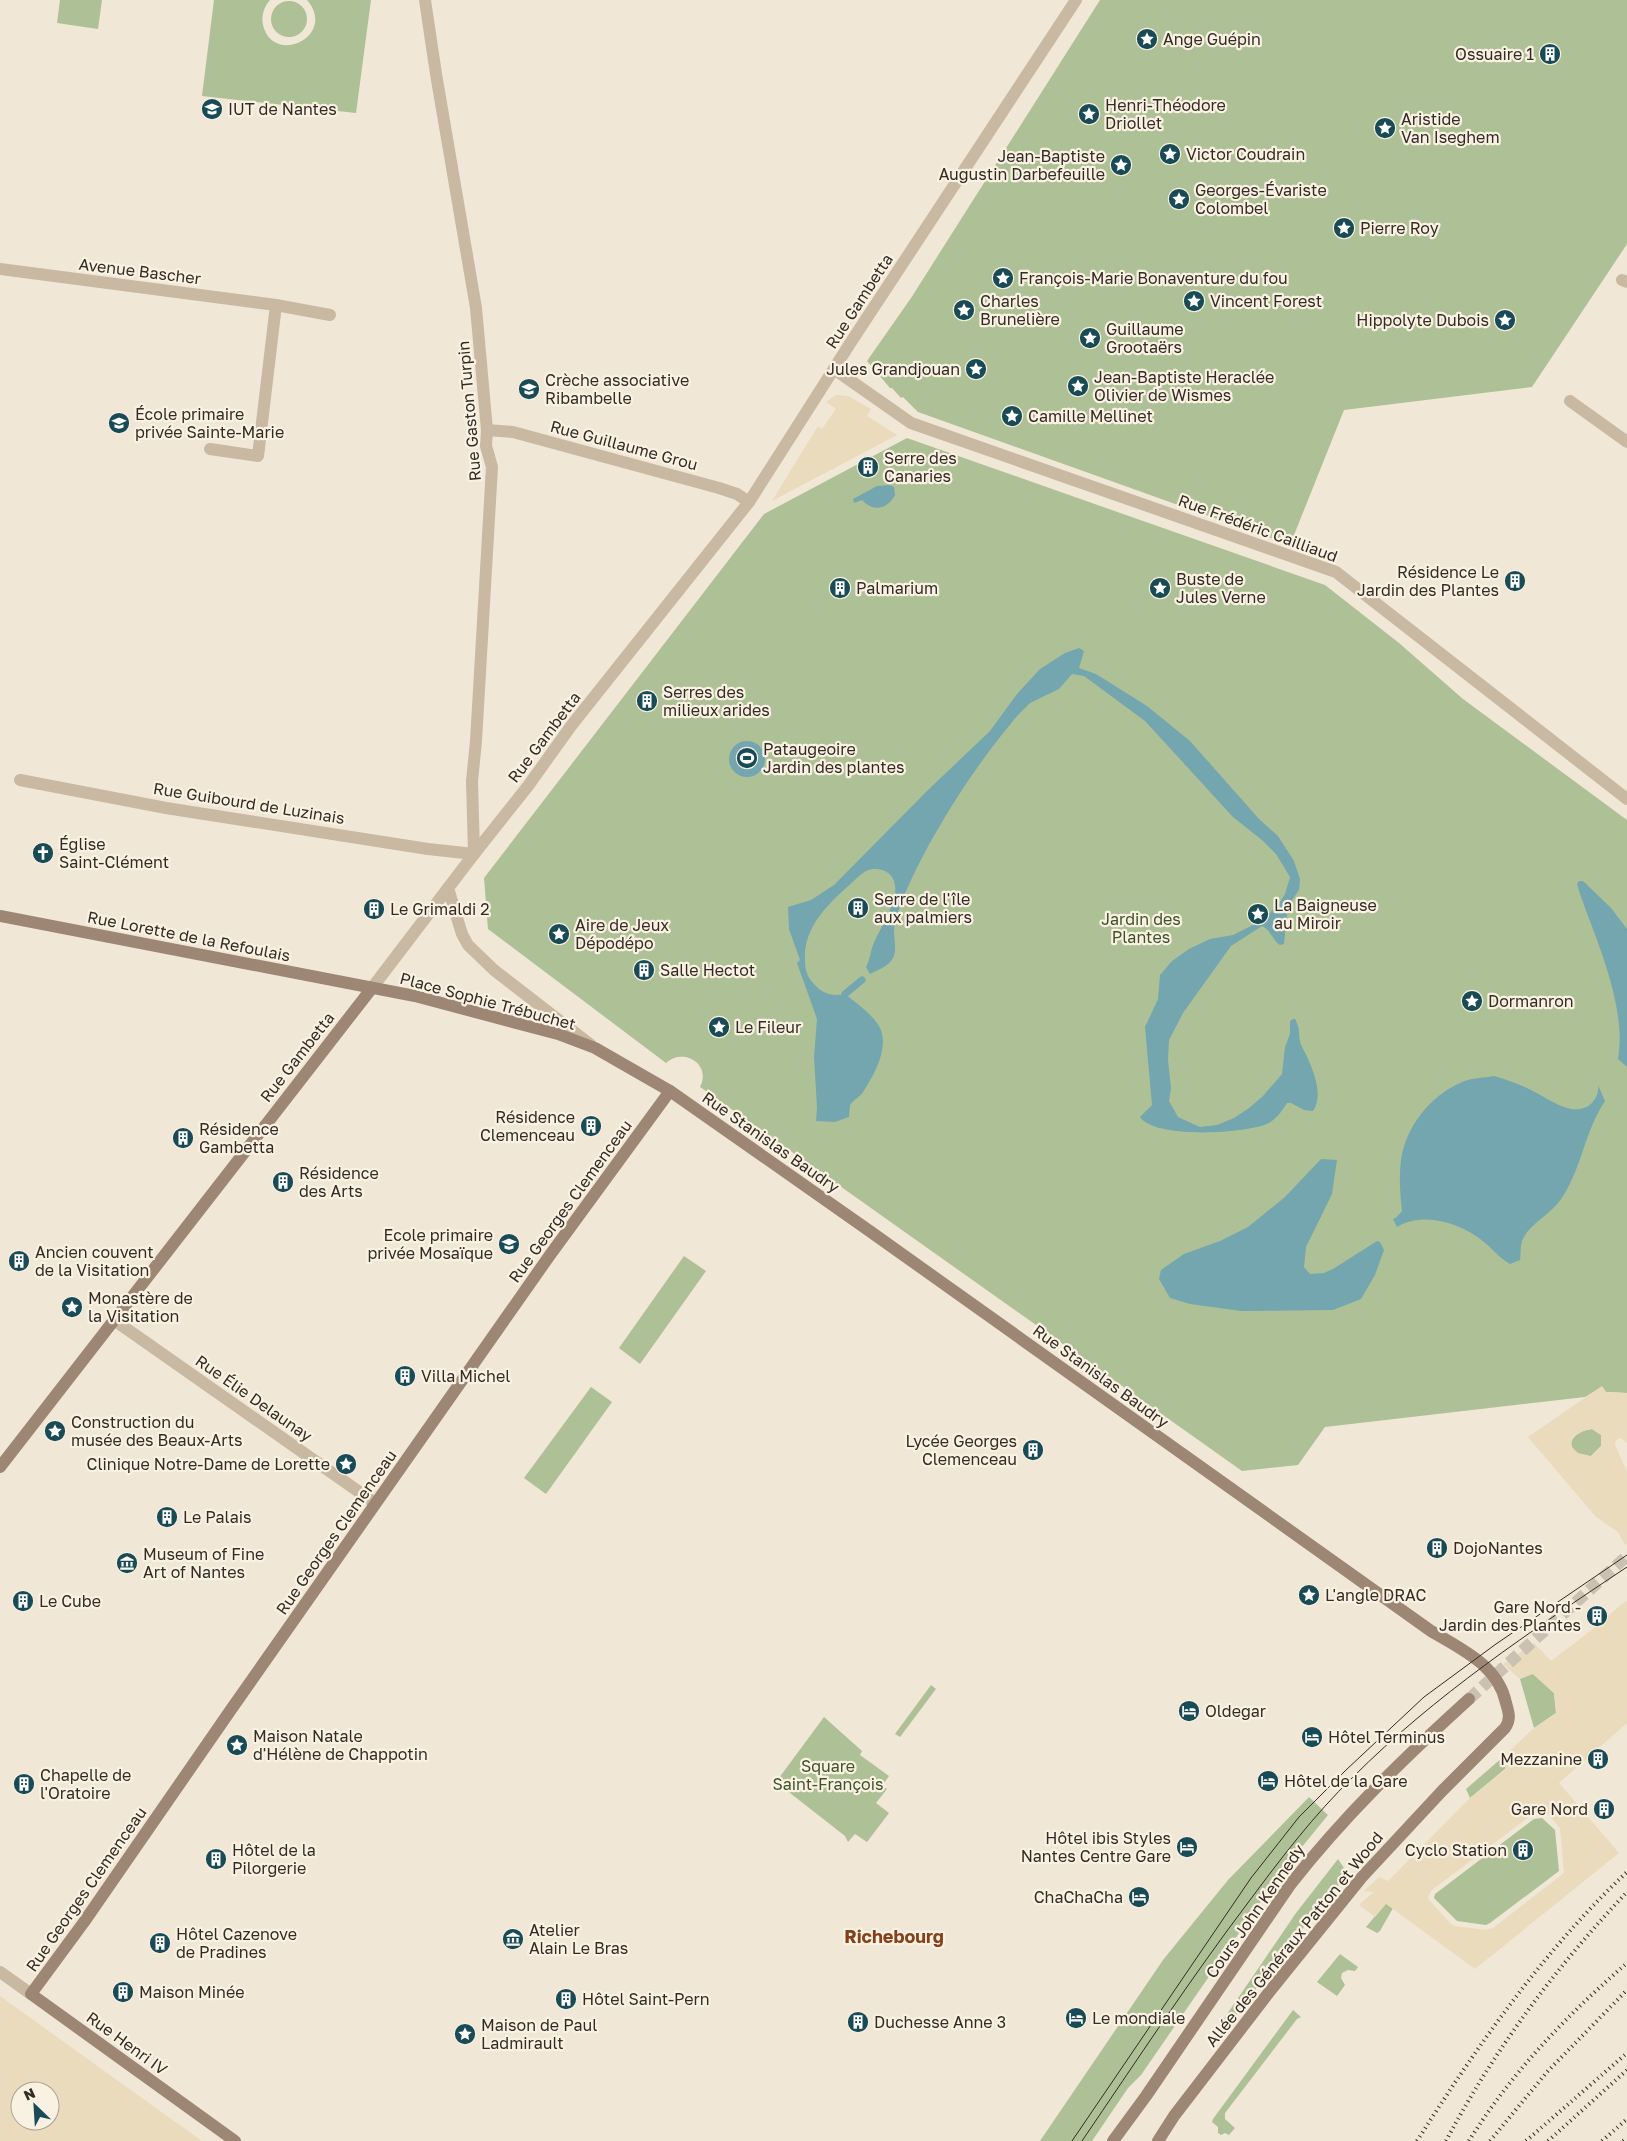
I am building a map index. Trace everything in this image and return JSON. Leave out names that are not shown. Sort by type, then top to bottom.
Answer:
[{"type":"main road","name":"Rue Lorette de la Refoulais","points":[[0,916],[372,988]]},
{"type":"main road","name":"Place Sophie Trébuchet","points":[[372,988],[416,996],[558,1034],[595,1048],[670,1091]]},
{"type":"main road","name":"Rue Gambetta","points":[[0,1467],[372,988]]},
{"type":"main road","name":"Rue Georges Clemenceau","points":[[31,1994],[61,1954],[550,1255],[670,1091]]},
{"type":"main road","name":"Rue Stanislas Baudry","points":[[670,1091],[1431,1631],[1484,1665],[1496,1677],[1505,1695]]},
{"type":"main road","name":"Allée des Généraux Patton et Wood","points":[[1158,2141],[1180,2108],[1378,1858],[1442,1790],[1506,1728],[1510,1716],[1505,1695]]},
{"type":"main road","name":"Cours John Kennedy","points":[[1114,2141],[1309,1860],[1399,1764],[1469,1699]]},
{"type":"main road","name":"Rue Henri IV","points":[[31,1994],[234,2141]]},
{"type":"street","name":"Rue Gaston Turpin","points":[[425,0],[476,308],[487,430],[486,446],[492,466],[472,781],[474,854]]},
{"type":"street","name":"Rue Gambetta","points":[[372,988],[528,786],[571,726],[750,502],[834,369],[1076,0]]},
{"type":"street","name":"Avenue Bascher","points":[[0,270],[276,304],[330,315]]},
{"type":"street","points":[[210,449],[258,456],[276,304]]},
{"type":"street","name":"Rue Frédéric Cailliaud","points":[[834,369],[911,423],[1336,572],[1627,799]]},
{"type":"street","points":[[1570,400],[1627,442]]},
{"type":"street","name":"Rue Guillaume Grou","points":[[487,430],[513,432],[719,488],[737,494],[750,502]]},
{"type":"street","name":"Rue Guibourd de Luzinais","points":[[20,780],[166,808],[428,849],[474,854]]},
{"type":"street","name":"Place Sophie Trébuchet","points":[[448,888],[462,934],[468,945],[494,970],[595,1048]]},
{"type":"street","name":"Rue Élie Delaunay","points":[[114,1320],[375,1503]]},
{"type":"street","name":"Rue Henri IV","points":[[0,1972],[31,1994]]},
{"type":"green space","points":[[60,0],[102,0],[98,29],[57,23]]},
{"type":"green space","points":[[214,0],[270,0],[262,18],[263,25],[269,37],[278,44],[289,45],[300,42],[309,35],[315,25],[314,13],[307,0],[371,0],[356,113],[202,96]]},
{"type":"green space","points":[[1100,0],[1627,0],[1627,244],[1532,387],[1344,410],[1290,545],[918,412],[903,397],[901,398],[890,388],[867,361],[911,298]]},
{"type":"green space","points":[[289,1],[296,2],[302,6],[306,12],[306,26],[302,32],[296,36],[289,37],[282,36],[276,32],[272,26],[271,19],[272,12],[276,6],[282,2]]},
{"type":"green space","name":"Jardin des Plantes","points":[[907,438],[1325,585],[1399,643],[1463,699],[1627,820],[1627,1393],[1606,1392],[1602,1387],[1585,1397],[1325,1427],[1298,1465],[1242,1471],[700,1087],[703,1079],[702,1071],[694,1060],[680,1057],[673,1058],[666,1063],[488,929],[484,878],[764,514]]},
{"type":"green space","points":[[684,1256],[706,1271],[640,1364],[619,1348]]},
{"type":"green space","points":[[591,1387],[612,1402],[546,1494],[524,1478]]},
{"type":"green space","points":[[1592,1429],[1601,1435],[1601,1446],[1591,1456],[1577,1453],[1571,1444],[1572,1440],[1583,1431]]},
{"type":"green space","points":[[1533,1674],[1554,1693],[1556,1713],[1534,1728],[1520,1679]]},
{"type":"green space","points":[[931,1685],[936,1689],[900,1737],[895,1734]]},
{"type":"green space","name":"Square Saint-François","points":[[824,1717],[862,1751],[860,1755],[889,1776],[882,1786],[887,1789],[876,1803],[889,1813],[867,1842],[855,1834],[848,1842],[845,1836],[776,1782]]},
{"type":"green space","points":[[1503,1757],[1506,1764],[1505,1769],[1470,1798],[1466,1789]]},
{"type":"green space","points":[[1309,1797],[1328,1815],[1279,1875],[1141,2075],[1128,2088],[1092,2141],[1040,2141],[1163,1960],[1228,1880]]},
{"type":"green space","name":"Cyclo Station","points":[[1542,1818],[1555,1830],[1559,1871],[1490,1923],[1486,1925],[1457,1921],[1434,1898],[1435,1894],[1534,1819]]},
{"type":"green space","points":[[1338,1859],[1348,1874],[1293,1940],[1225,2030],[1219,2026],[1296,1913]]},
{"type":"green space","points":[[1386,1903],[1393,1908],[1377,1933],[1366,1927]]},
{"type":"green space","points":[[1340,1954],[1358,1967],[1355,1971],[1348,1970],[1342,1973],[1341,1978],[1345,1985],[1337,1996],[1317,1982]]},
{"type":"green space","points":[[1293,2010],[1301,2017],[1297,2019],[1225,2113],[1225,2119],[1235,2128],[1229,2135],[1225,2133],[1221,2135],[1218,2133],[1218,2127],[1212,2122],[1213,2119]]},
{"type":"shaded area","points":[[836,395],[848,396],[871,409],[867,416],[897,435],[772,501],[818,426],[822,429],[836,409],[826,402]]},
{"type":"shaded area","points":[[1602,1386],[1606,1392],[1627,1393],[1627,1444],[1621,1438],[1616,1440],[1615,1445],[1627,1472],[1627,1544],[1625,1545],[1618,1532],[1596,1517],[1528,1437]],"holes":[[[1592,1429],[1601,1435],[1601,1446],[1591,1456],[1578,1453],[1572,1447],[1573,1437],[1585,1430]]]},
{"type":"shaded area","points":[[1627,1600],[1627,1723],[1559,1783],[1619,1853],[1475,1969],[1386,1904],[1375,1917],[1359,1905],[1374,1892],[1364,1891],[1379,1877],[1388,1881],[1470,1798],[1505,1769],[1506,1764],[1503,1757],[1534,1728],[1556,1713],[1554,1693],[1533,1674],[1520,1679],[1503,1664],[1534,1643],[1551,1661]],"holes":[[[1533,1814],[1548,1814],[1560,1828],[1564,1873],[1493,1928],[1486,1930],[1455,1926],[1429,1900],[1428,1897],[1432,1890]]]},
{"type":"shaded area","points":[[0,1996],[202,2141],[0,2141]]},
{"type":"water","points":[[890,485],[894,487],[895,495],[888,504],[880,508],[866,504],[862,500],[854,503],[853,499],[877,486]]},
{"type":"water","points":[[1079,648],[1084,651],[1079,668],[1096,674],[1147,706],[1190,741],[1259,819],[1278,836],[1294,861],[1300,879],[1299,890],[1288,906],[1284,944],[1280,945],[1277,943],[1262,926],[1231,946],[1183,1013],[1169,1040],[1168,1060],[1171,1088],[1169,1101],[1178,1117],[1200,1127],[1217,1125],[1234,1118],[1263,1096],[1282,1074],[1285,1047],[1290,1034],[1290,1021],[1295,1019],[1299,1029],[1299,1038],[1311,1065],[1317,1085],[1317,1099],[1313,1111],[1304,1110],[1291,1103],[1287,1103],[1269,1123],[1258,1127],[1222,1132],[1163,1129],[1149,1124],[1140,1117],[1152,1105],[1145,1027],[1158,999],[1160,975],[1172,961],[1189,949],[1210,939],[1233,935],[1263,920],[1280,902],[1285,894],[1290,877],[1276,854],[1233,817],[1145,721],[1084,676],[1072,674],[1059,689],[1030,703],[1018,715],[986,755],[956,799],[906,891],[898,911],[894,931],[895,952],[888,964],[870,974],[866,967],[873,945],[894,899],[894,880],[888,873],[875,869],[866,871],[830,903],[816,920],[807,939],[805,950],[805,967],[809,977],[823,991],[835,995],[845,994],[862,1008],[877,1023],[883,1040],[877,1068],[863,1092],[850,1105],[849,1117],[835,1122],[816,1121],[814,1057],[817,1019],[797,963],[800,960],[789,929],[788,907],[811,900],[834,885],[928,790],[990,731],[1017,694],[1040,669],[1065,653]]},
{"type":"water","name":"Pataugeoire Jardin des plantes","points":[[747,741],[754,742],[760,746],[764,752],[764,766],[760,772],[754,776],[747,777],[740,776],[734,772],[730,766],[729,759],[730,752],[734,746],[740,742]]},
{"type":"water","points":[[1579,881],[1583,881],[1611,908],[1627,929],[1627,1067],[1618,1059],[1620,1039],[1614,997],[1609,975],[1580,894],[1577,884]]},
{"type":"water","points":[[1494,1076],[1522,1086],[1561,1106],[1569,1108],[1585,1108],[1592,1103],[1597,1094],[1598,1085],[1605,1101],[1592,1126],[1573,1178],[1566,1191],[1555,1207],[1525,1235],[1521,1246],[1520,1260],[1510,1264],[1465,1229],[1442,1221],[1430,1220],[1408,1222],[1397,1227],[1393,1219],[1402,1211],[1400,1173],[1404,1148],[1408,1136],[1421,1114],[1438,1096],[1460,1083]]},
{"type":"water","points":[[1321,1159],[1337,1160],[1332,1194],[1306,1247],[1304,1267],[1310,1274],[1324,1273],[1377,1241],[1380,1242],[1384,1250],[1375,1275],[1361,1299],[1333,1310],[1241,1311],[1190,1304],[1170,1298],[1159,1279],[1161,1270],[1184,1254],[1220,1241],[1248,1227],[1285,1197]]},
{"type":"waterway","points":[[845,994],[862,980]]},
{"type":"tunnel","points":[[1469,1699],[1627,1556]]},
{"type":"tram line","points":[[1072,2141],[1251,1878],[1299,1817],[1424,1697],[1496,1644],[1627,1555]]},
{"type":"tram line","points":[[1082,2141],[1164,2019],[1228,1929],[1286,1852],[1339,1791],[1384,1747],[1450,1691],[1555,1615],[1627,1567]]},
{"type":"railway","points":[[1417,2141],[1488,2034],[1540,1966],[1568,1933],[1627,1872]]},
{"type":"railway","points":[[1446,2141],[1485,2074],[1528,2010],[1601,1920],[1627,1892]]},
{"type":"railway","points":[[1469,2141],[1503,2092],[1541,2046],[1583,2003],[1627,1963]]},
{"type":"railway","points":[[1490,2141],[1547,2072],[1627,1990]]},
{"type":"railway","points":[[1526,2141],[1627,2053]]},
{"type":"railway","points":[[1548,2141],[1627,2070]]},
{"type":"railway","points":[[1602,2141],[1627,2119]]},
{"type":"railway","points":[[1623,2141],[1627,2138]]},
{"type":"place","name":"Ange Guépin","points":[[1147,39]]},
{"type":"place","name":"Ossuaire 1","points":[[1550,54]]},
{"type":"place","name":"IUT de Nantes","points":[[212,109]]},
{"type":"place","name":"Henri-Théodore Driollet","points":[[1089,114]]},
{"type":"place","name":"Aristide Van Iseghem","points":[[1385,128]]},
{"type":"place","name":"Victor Coudrain","points":[[1170,154]]},
{"type":"place","name":"Jean-Baptiste Augustin Darbefeuille","points":[[1121,165]]},
{"type":"place","name":"Georges-Évariste Colombel","points":[[1179,199]]},
{"type":"place","name":"Pierre Roy","points":[[1344,228]]},
{"type":"place","name":"François-Marie Bonaventure du fou","points":[[1003,278]]},
{"type":"place","name":"Vincent Forest","points":[[1194,301]]},
{"type":"place","name":"Charles Brunelière","points":[[964,310]]},
{"type":"place","name":"Hippolyte Dubois","points":[[1505,320]]},
{"type":"place","name":"Guillaume Grootaërs","points":[[1090,338]]},
{"type":"place","name":"Jules Grandjouan","points":[[976,369]]},
{"type":"place","name":"Jean-Baptiste Heraclée Olivier de Wismes","points":[[1078,386]]},
{"type":"place","name":"Crèche associative Ribambelle","points":[[529,389]]},
{"type":"place","name":"Camille Mellinet","points":[[1012,416]]},
{"type":"place","name":"École primaire privée Sainte-Marie","points":[[119,423]]},
{"type":"place","name":"Serre des Canaries","points":[[868,467]]},
{"type":"place","name":"Résidence Le Jardin des Plantes","points":[[1515,581]]},
{"type":"place","name":"Palmarium","points":[[840,588]]},
{"type":"place","name":"Buste de Jules Verne","points":[[1160,588]]},
{"type":"place","name":"Serres des milieux arides","points":[[647,701]]},
{"type":"place","name":"Pataugeoire Jardin des plantes","points":[[747,758]]},
{"type":"place","name":"Église Saint-Clément","points":[[43,853]]},
{"type":"place","name":"Serre de l'île aux palmiers","points":[[858,908]]},
{"type":"place","name":"Le Grimaldi 2","points":[[374,909]]},
{"type":"place","name":"La Baigneuse au Miroir","points":[[1258,914]]},
{"type":"place","name":"Aire de Jeux Dépodépo","points":[[559,934]]},
{"type":"place","name":"Salle Hectot","points":[[644,970]]},
{"type":"place","name":"Dormanron","points":[[1472,1001]]},
{"type":"place","name":"Le Fileur","points":[[719,1027]]},
{"type":"place","name":"Résidence Clemenceau","points":[[591,1126]]},
{"type":"place","name":"Résidence Gambetta","points":[[183,1138]]},
{"type":"place","name":"Résidence des Arts","points":[[283,1182]]},
{"type":"place","name":"Ecole primaire privée Mosaïque","points":[[509,1244]]},
{"type":"place","name":"Ancien couvent de la Visitation","points":[[19,1261]]},
{"type":"place","name":"Monastère de la Visitation","points":[[72,1307]]},
{"type":"place","name":"Villa Michel","points":[[405,1376]]},
{"type":"place","name":"Construction du musée des Beaux-Arts","points":[[55,1431]]},
{"type":"place","name":"Lycée Georges Clemenceau","points":[[1033,1450]]},
{"type":"place","name":"Clinique Notre-Dame de Lorette","points":[[346,1464]]},
{"type":"place","name":"Le Palais","points":[[167,1517]]},
{"type":"place","name":"DojoNantes","points":[[1437,1548]]},
{"type":"place","name":"Museum of Fine Art of Nantes","points":[[127,1563]]},
{"type":"place","name":"L'angle DRAC","points":[[1309,1595]]},
{"type":"place","name":"Le Cube","points":[[23,1601]]},
{"type":"place","name":"Gare Nord - Jardin des Plantes","points":[[1597,1616]]},
{"type":"place","name":"Oldegar","points":[[1189,1711]]},
{"type":"place","name":"Hôtel Terminus","points":[[1312,1737]]},
{"type":"place","name":"Maison Natale d'Hélène de Chappotin","points":[[237,1745]]},
{"type":"place","name":"Mezzanine","points":[[1598,1759]]},
{"type":"place","name":"Hôtel de la Gare","points":[[1268,1781]]},
{"type":"place","name":"Chapelle de l'Oratoire","points":[[24,1784]]},
{"type":"place","name":"Gare Nord","points":[[1604,1809]]},
{"type":"place","name":"Hôtel ibis Styles Nantes Centre Gare","points":[[1187,1847]]},
{"type":"place","name":"Cyclo Station","points":[[1523,1850]]},
{"type":"place","name":"Hôtel de la Pilorgerie","points":[[216,1859]]},
{"type":"place","name":"ChaChaCha","points":[[1139,1897]]},
{"type":"place","name":"Atelier Alain Le Bras","points":[[513,1939]]},
{"type":"place","name":"Hôtel Cazenove de Pradines","points":[[160,1943]]},
{"type":"place","name":"Maison Minée","points":[[123,1992]]},
{"type":"place","name":"Hôtel Saint-Pern","points":[[566,1999]]},
{"type":"place","name":"Le mondiale","points":[[1076,2018]]},
{"type":"place","name":"Duchesse Anne 3","points":[[858,2022]]},
{"type":"place","name":"Maison de Paul Ladmirault","points":[[465,2034]]},
{"type":"district","name":"Richebourg","points":[[894,1937]]}]
